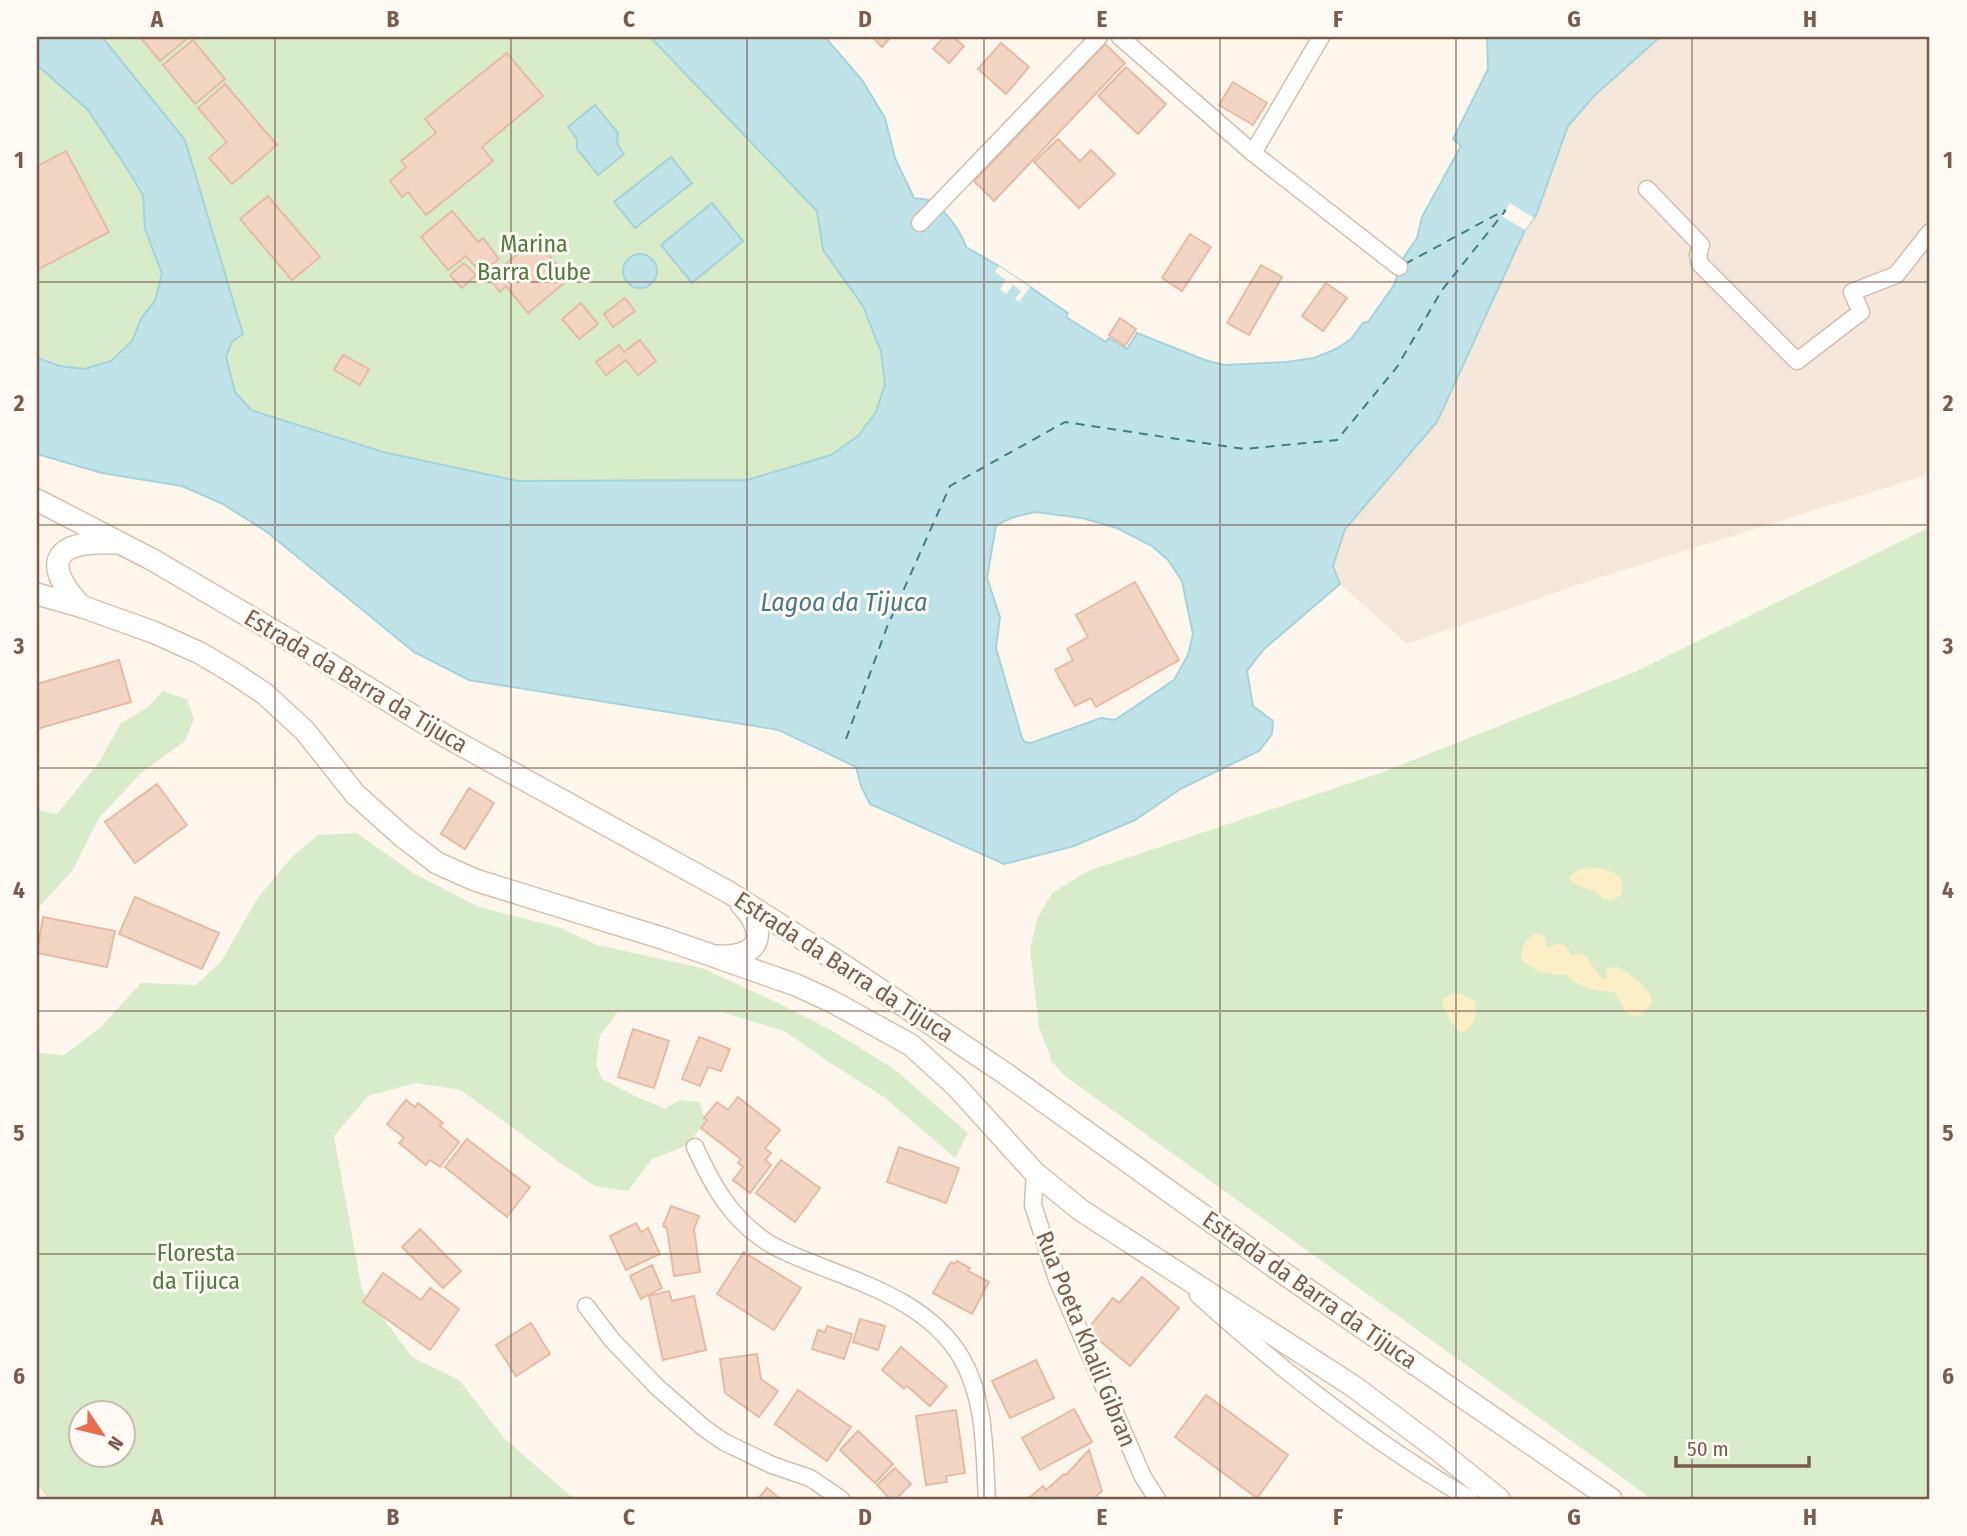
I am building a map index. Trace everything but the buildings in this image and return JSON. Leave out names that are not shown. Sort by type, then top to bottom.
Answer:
[{"type":"main road","name":"Estrada da Barra da Tijuca","points":[[37,500],[153,560],[447,737],[730,893],[841,963],[1003,1072],[1276,1268],[1611,1499]]},
{"type":"main road","points":[[83,607],[62,584],[58,571],[60,558],[64,552],[77,545],[95,542],[121,543]]},
{"type":"main road","name":"Estrada da Barra da Tijuca","points":[[37,594],[153,632],[200,653],[265,694],[305,731],[355,794],[437,863],[475,880],[665,939],[796,985],[911,1045],[956,1086],[1035,1172],[1082,1210],[1353,1386],[1499,1499]]},
{"type":"main road","points":[[708,956],[743,954],[758,936],[754,919],[730,893]]},
{"type":"street","points":[[920,223],[1099,37]]},
{"type":"street","points":[[1120,37],[1253,153],[1399,267]]},
{"type":"street","points":[[1253,153],[1321,37]]},
{"type":"street","points":[[1647,189],[1701,245],[1698,255],[1700,264],[1797,361],[1860,312],[1852,292],[1896,275],[1930,232]]},
{"type":"street","points":[[695,1147],[714,1188],[749,1228],[765,1241],[894,1297],[929,1320],[948,1337],[963,1361],[975,1391],[984,1430],[986,1499]]},
{"type":"street","name":"Rua Poeta Khalil Gibran","points":[[1035,1172],[1033,1205],[1057,1279],[1137,1465],[1157,1499]]},
{"type":"street","points":[[1160,1260],[1241,1334],[1336,1408],[1421,1470],[1470,1499]]},
{"type":"street","points":[[586,1306],[612,1340],[657,1387],[704,1428],[724,1442],[772,1465],[810,1478],[841,1499]]},
{"type":"shaded area","points":[[1660,37],[1930,37],[1930,474],[1589,581],[1407,644],[1340,584],[1333,566],[1345,529],[1437,421],[1525,230],[1536,215],[1568,126],[1594,96]]},
{"type":"green space","name":"Marina Barra Clube","points":[[102,37],[650,37],[817,211],[823,250],[863,306],[881,352],[885,383],[876,412],[858,436],[831,455],[747,480],[518,481],[383,452],[251,410],[235,392],[226,357],[232,342],[185,140]]},
{"type":"green space","points":[[37,65],[88,110],[143,195],[145,229],[162,274],[155,301],[142,317],[132,341],[111,361],[84,369],[60,366],[37,358]]},
{"type":"green space","points":[[1930,527],[1930,1499],[1652,1499],[1065,1076],[1052,1062],[1039,1027],[1030,949],[1037,919],[1052,893],[1088,871],[1383,772],[1635,672]]},
{"type":"green space","points":[[163,691],[187,699],[194,719],[185,741],[141,773],[99,818],[72,871],[37,909],[37,810],[57,814],[100,761],[121,723],[148,707]]},
{"type":"green space","name":"Floresta da Tijuca","points":[[357,833],[413,873],[479,907],[561,928],[597,945],[702,968],[831,1030],[894,1069],[968,1133],[955,1158],[884,1097],[784,1031],[721,1012],[618,1012],[600,1035],[596,1065],[602,1079],[665,1109],[679,1100],[700,1102],[705,1121],[688,1145],[652,1159],[628,1191],[595,1186],[461,1090],[416,1083],[368,1096],[334,1136],[362,1290],[412,1357],[459,1380],[504,1438],[574,1499],[48,1499],[37,1487],[37,1048],[40,1053],[64,1055],[100,1028],[141,983],[196,985],[221,962],[257,899],[292,857],[318,835]]},
{"type":"sand","points":[[1598,868],[1618,876],[1622,883],[1622,895],[1612,900],[1603,898],[1569,879],[1571,874],[1581,869]]},
{"type":"sand","points":[[1534,934],[1545,937],[1547,948],[1555,944],[1562,945],[1568,948],[1571,956],[1583,954],[1602,978],[1607,978],[1606,969],[1617,967],[1643,985],[1652,1002],[1637,1017],[1626,1012],[1614,992],[1588,988],[1576,983],[1566,974],[1542,972],[1530,966],[1521,959],[1521,955],[1526,942]]},
{"type":"sand","points":[[1452,994],[1461,994],[1475,1001],[1474,1020],[1461,1033],[1449,1018],[1442,1000]]},
{"type":"water","name":"Lagoa da Tijuca","points":[[37,37],[102,37],[185,140],[243,334],[232,342],[226,357],[235,392],[251,410],[383,452],[518,481],[747,480],[831,455],[858,436],[876,412],[885,384],[881,352],[863,306],[823,250],[817,211],[650,37],[825,37],[862,80],[885,118],[895,158],[914,198],[931,201],[942,209],[966,247],[999,266],[1068,313],[1066,317],[1106,342],[1109,338],[1127,349],[1137,333],[1224,365],[1314,358],[1351,339],[1363,323],[1368,322],[1394,285],[1404,257],[1417,238],[1422,217],[1461,146],[1453,139],[1488,69],[1487,37],[1660,37],[1594,96],[1568,126],[1536,215],[1525,230],[1437,422],[1345,529],[1333,566],[1340,584],[1264,649],[1247,671],[1253,706],[1273,721],[1272,734],[1259,751],[1182,788],[1135,820],[1074,846],[1004,864],[870,804],[856,767],[779,730],[469,680],[414,652],[267,532],[223,504],[182,486],[102,473],[37,454],[37,358],[60,366],[84,369],[111,361],[132,341],[142,317],[155,301],[162,274],[145,229],[143,195],[88,110],[37,65]],"holes":[[[1035,512],[1082,518],[1117,528],[1152,546],[1168,560],[1182,581],[1193,634],[1188,655],[1174,680],[1115,720],[1101,718],[1031,743],[1025,742],[996,648],[1000,617],[987,578],[996,525]]]},
{"type":"water","points":[[595,105],[618,133],[617,144],[624,154],[598,175],[577,149],[577,139],[568,127]]},
{"type":"water","points":[[671,157],[692,183],[635,228],[614,202]]},
{"type":"water","points":[[712,203],[743,241],[692,283],[661,245]]},
{"type":"water","points":[[640,254],[652,259],[657,271],[652,283],[640,288],[628,283],[623,271],[628,259]]},
{"type":"pier","points":[[1510,203],[1534,218],[1525,230],[1502,216]]},
{"type":"pier","points":[[999,266],[1030,287],[1019,302],[1015,299],[1021,291],[1013,285],[1006,294],[1000,289],[1006,280],[995,272]]},
{"type":"ferry route","points":[[1405,264],[1505,210]]},
{"type":"ferry route","points":[[846,739],[887,627],[950,486],[1065,422],[1244,449],[1337,440],[1397,367],[1442,290],[1506,210]]}]
